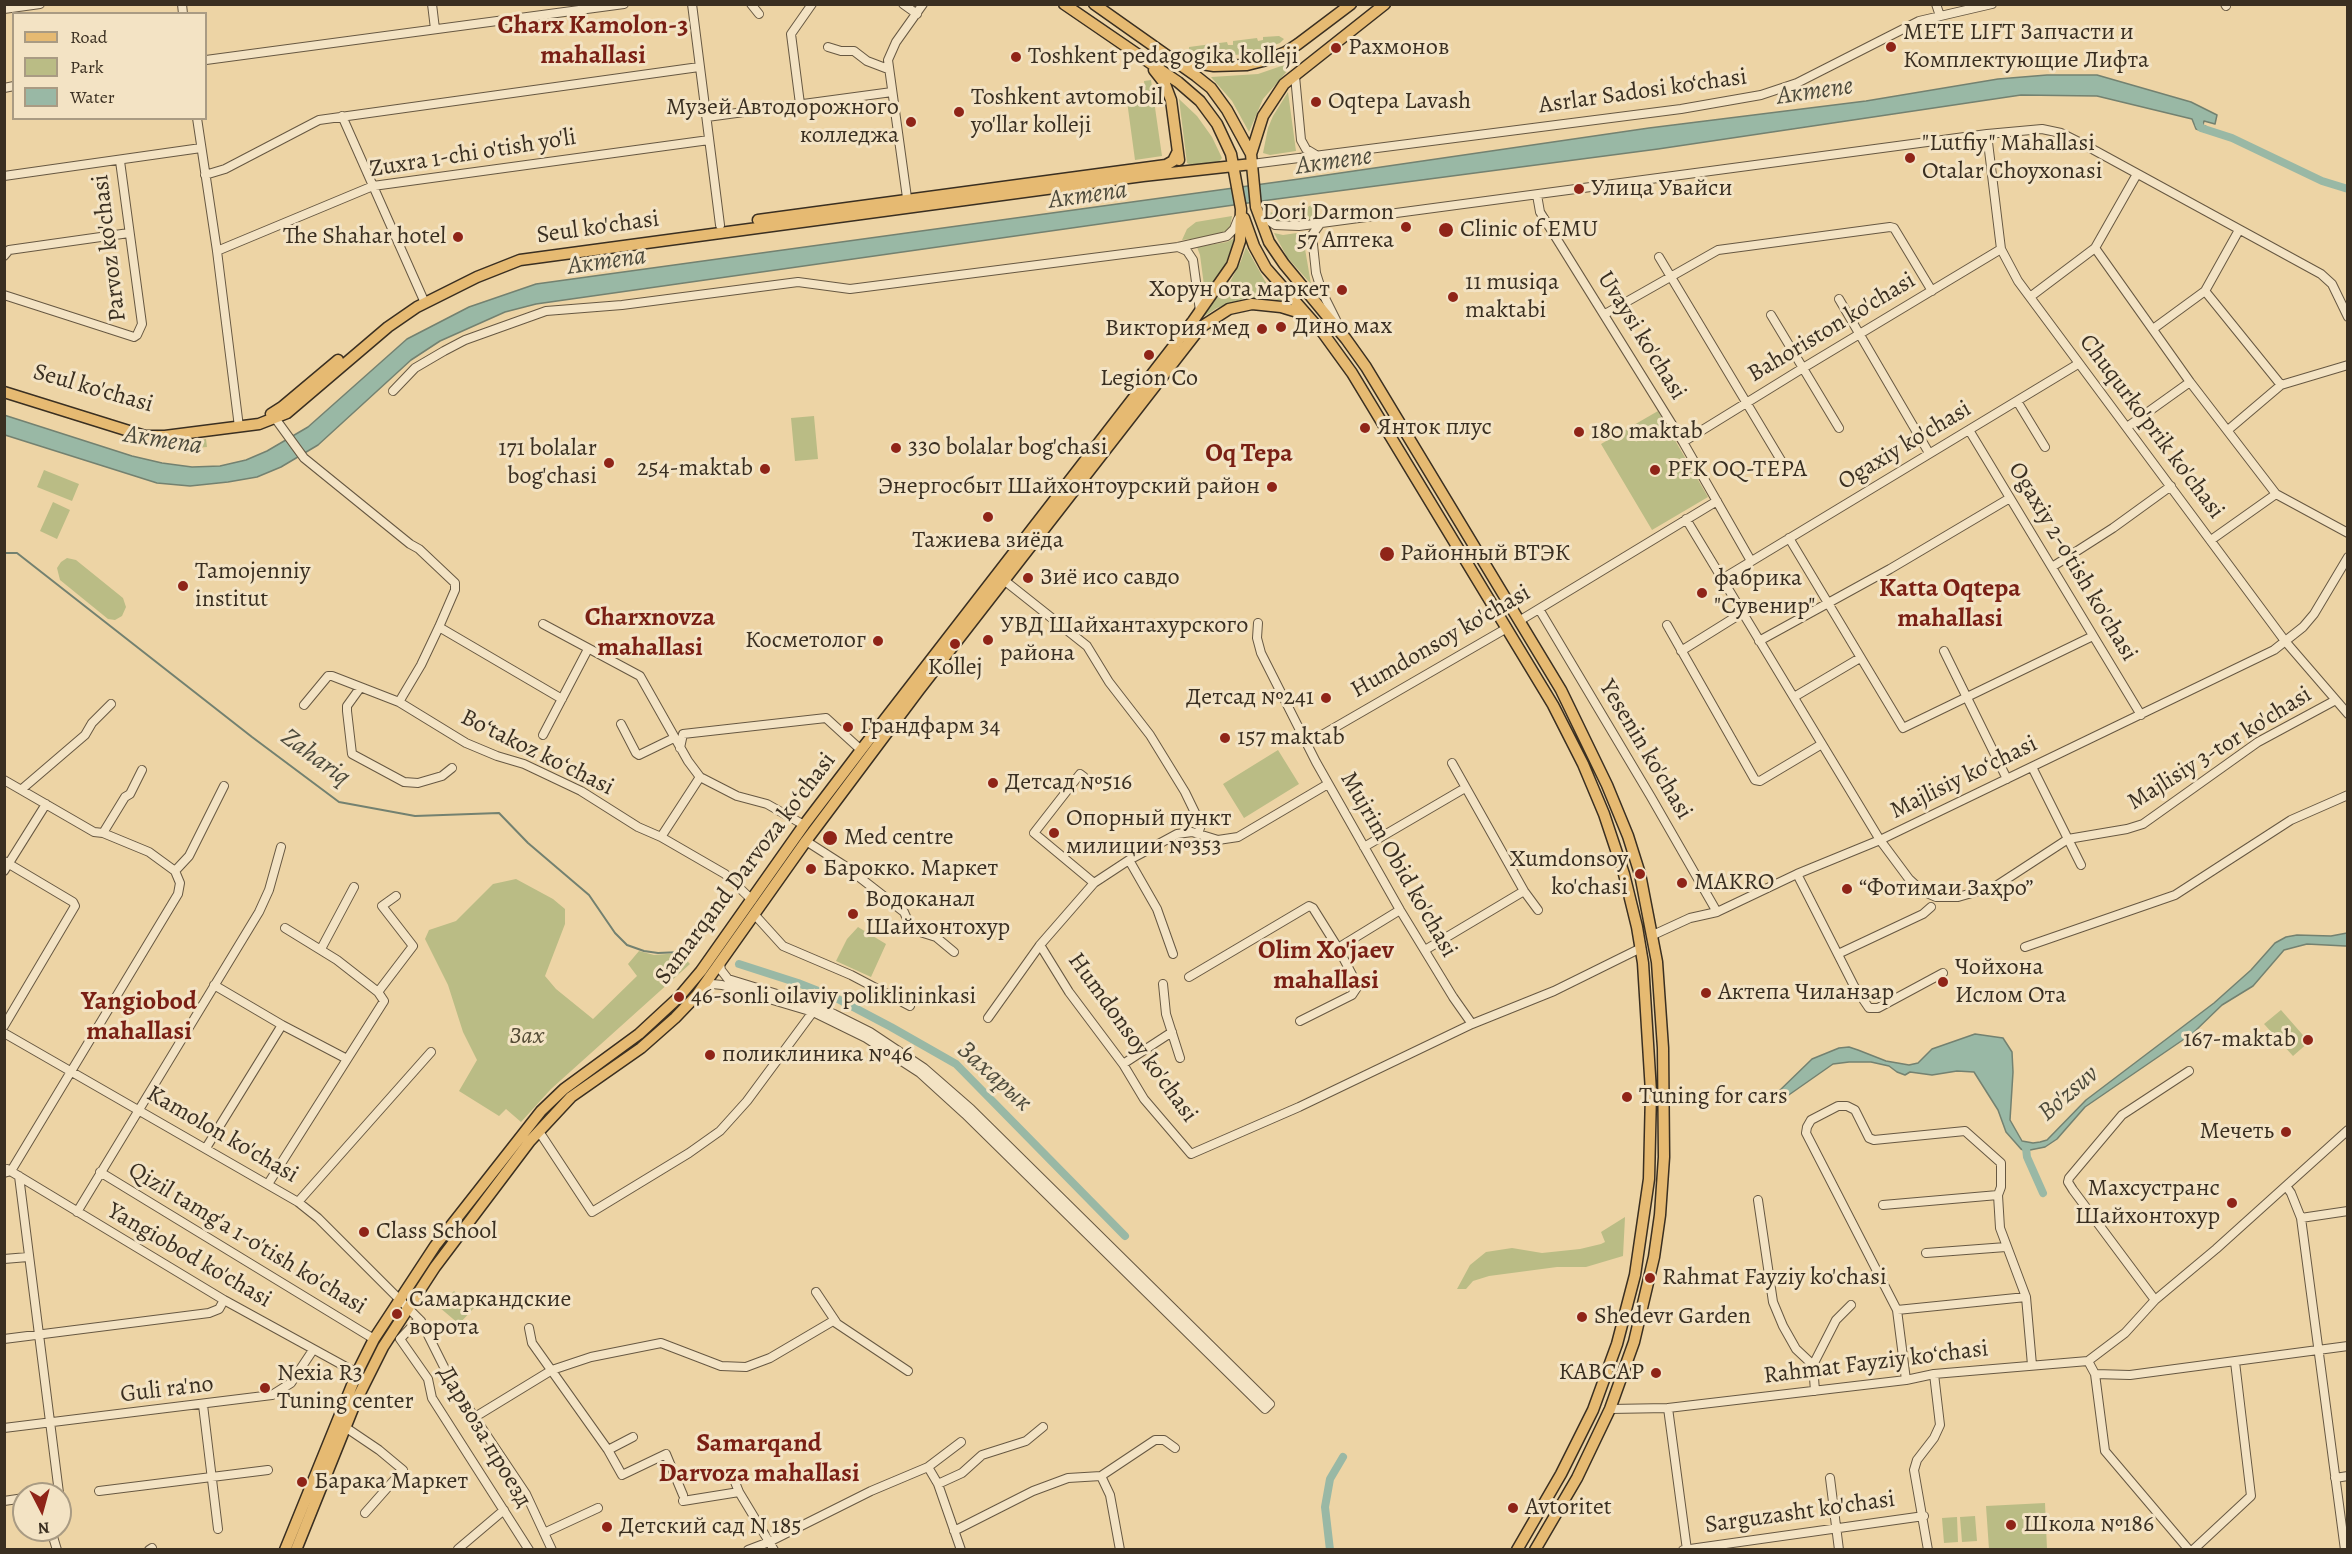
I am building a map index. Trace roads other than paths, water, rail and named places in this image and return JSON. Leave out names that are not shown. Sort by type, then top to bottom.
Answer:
[{"type":"main road","points":[[1064,4],[1186,88],[1206,108],[1221,132],[1234,166],[1241,209],[1262,261],[1348,366],[1412,470],[1569,735],[1594,789],[1616,847],[1631,900],[1641,948],[1647,1007],[1651,1092],[1649,1179],[1638,1255],[1624,1323],[1593,1410],[1561,1474],[1517,1550]]},
{"type":"main road","points":[[1094,4],[1196,75],[1217,96],[1237,125],[1251,159],[1256,207],[1273,249],[1346,339],[1424,462],[1519,621],[1581,728],[1607,784],[1640,874],[1653,935],[1661,1003],[1665,1091],[1663,1176],[1654,1257],[1634,1342],[1610,1409],[1577,1478],[1535,1550]]},
{"type":"main road","points":[[1172,58],[1214,66],[1247,65],[1263,61],[1292,48],[1351,4]]},
{"type":"main road","points":[[1251,159],[1267,108],[1284,84],[1385,4]]},
{"type":"main road","points":[[1146,60],[1162,79],[1170,95],[1177,153],[1183,165],[1194,171]]},
{"type":"main road","points":[[908,204],[1166,165],[1173,161],[1177,153]]},
{"type":"main road","name":"Seul ko'chasi","points":[[4,385],[146,429],[276,421],[384,321],[495,262],[530,252],[720,225],[1234,166],[1251,159]]},
{"type":"main road","name":"Seul ko'chasi","points":[[424,300],[498,268],[532,258],[908,204]]},
{"type":"main road","name":"Samarqand Darvoza koʻchasi","points":[[296,1550],[369,1372],[404,1303],[466,1204],[541,1111],[564,1089],[639,1034],[721,957],[1226,276],[1235,259],[1240,241],[1241,209]]},
{"type":"main road","name":"Samarqand Darvoza koʻchasi","points":[[721,957],[752,900],[804,825],[861,750],[1201,327],[1229,309],[1252,304],[1281,307],[1307,315]]},
{"type":"main road","name":"Seul ko'chasi","points":[[4,392],[145,436],[239,424]]},
{"type":"main road","points":[[1412,470],[1424,462]]},
{"type":"main road","points":[[1440,518],[1453,510]]},
{"type":"main road","name":"Humdonsoy ko'chasi","points":[[1507,628],[1519,621]]},
{"type":"main road","points":[[1569,735],[1577,736],[1581,728]]},
{"type":"main road","points":[[1616,847],[1622,841],[1630,842]]},
{"type":"main road","name":"Samarqand Darvoza koʻchasi","points":[[285,1550],[357,1373],[374,1339],[549,1118],[571,1097],[641,1048],[662,1030],[703,986],[707,970]]},
{"type":"main road","points":[[1651,1092],[1658,1095],[1665,1091]]},
{"type":"main road","points":[[1638,1255],[1647,1251],[1654,1257]]},
{"type":"street","points":[[4,9],[40,4]]},
{"type":"street","points":[[432,4],[435,29]]},
{"type":"street","points":[[207,60],[624,4]]},
{"type":"street","points":[[692,4],[720,225]]},
{"type":"street","points":[[752,4],[759,14]]},
{"type":"street","points":[[800,104],[791,34],[812,4]]},
{"type":"street","points":[[903,4],[917,14]]},
{"type":"street","points":[[908,204],[888,69],[891,50],[923,4]]},
{"type":"street","points":[[1936,4],[1940,16]]},
{"type":"street","name":"Asrlar Sadosi ko‘chasi","points":[[1251,159],[1319,155],[1681,109],[1761,95],[1797,83],[1913,24],[1992,4]]},
{"type":"street","points":[[828,47],[841,51],[854,51],[867,62],[888,69]]},
{"type":"street","points":[[205,175],[225,169],[319,120],[699,67]]},
{"type":"street","points":[[1295,76],[1301,141],[1310,152],[1319,155]]},
{"type":"street","points":[[707,117],[892,92]]},
{"type":"street","points":[[342,116],[424,300]]},
{"type":"street","points":[[197,120],[239,424]]},
{"type":"street","points":[[1256,207],[1263,218],[1272,224],[1282,227],[1303,226],[2033,129],[2056,132],[2321,274],[2332,284],[2348,317]]},
{"type":"street","name":"Chuqurko'prik ko'chasi","points":[[1987,134],[2001,249],[2008,265],[2078,364],[2285,641],[2334,701],[2348,714]]},
{"type":"street","name":"Zuxra 1-chi o'tish yo'li","points":[[217,251],[373,186],[709,140]]},
{"type":"street","points":[[4,176],[201,148]]},
{"type":"street","name":"Parvoz ko'chasi","points":[[4,295],[134,337],[137,335],[142,324],[120,161]]},
{"type":"street","points":[[2030,297],[2095,248],[2138,174]]},
{"type":"street","name":"Uvaysi ko'chasi","points":[[1537,195],[1540,212],[1683,442],[1751,561]]},
{"type":"street","points":[[393,391],[415,368],[433,356],[465,340],[546,311],[622,305],[798,282],[853,289],[1178,247],[1229,235],[1234,230],[1241,209]]},
{"type":"street","points":[[1312,238],[1314,229],[1320,224]]},
{"type":"street","points":[[1303,226],[1310,230],[1319,285],[1346,339]]},
{"type":"street","points":[[1605,314],[1718,250],[1893,227],[1932,291]]},
{"type":"street","points":[[2153,329],[2205,291],[2239,230]]},
{"type":"street","points":[[4,256],[9,250],[129,232]]},
{"type":"street","points":[[1178,247],[1189,253],[1193,260],[1200,311]]},
{"type":"street","points":[[2095,248],[2190,382],[2276,494],[2348,533]]},
{"type":"street","name":"Bahoriston ko'chasi","points":[[1683,442],[2001,249]]},
{"type":"street","points":[[1659,257],[1744,403],[1782,462]]},
{"type":"street","points":[[2205,291],[2281,385]]},
{"type":"street","points":[[1839,299],[1929,453]]},
{"type":"street","points":[[1771,315],[1839,428]]},
{"type":"street","name":"Ogaxiy ko'chasi","points":[[1722,579],[2078,364]]},
{"type":"street","points":[[2228,430],[2281,385],[2348,365]]},
{"type":"street","points":[[2127,428],[2190,382]]},
{"type":"street","points":[[2018,401],[2045,447]]},
{"type":"street","points":[[276,421],[307,460],[419,549],[450,577],[456,586],[439,627],[399,702]]},
{"type":"street","name":"Ogaxiy 2-o'tish ko'chasi","points":[[1969,430],[2141,715]]},
{"type":"street","points":[[2052,567],[2113,528],[2171,486]]},
{"type":"street","points":[[2211,540],[2276,494]]},
{"type":"street","points":[[1759,640],[2010,498]]},
{"type":"street","name":"Humdonsoy ko'chasi","points":[[1519,621],[1717,501]]},
{"type":"street","points":[[1686,519],[1880,840]]},
{"type":"street","points":[[1789,538],[1903,728],[2093,636]]},
{"type":"street","name":"Majlisiy koʻchasi","points":[[1653,935],[1690,918],[1717,912],[1797,874],[1880,840],[2274,650],[2303,627],[2314,614],[2348,557]]},
{"type":"street","points":[[1000,578],[1087,646],[1109,682],[1150,735],[1185,792],[1201,825],[1198,834]]},
{"type":"street","name":"Yesenin ko'chasi","points":[[1539,609],[1717,912]]},
{"type":"street","points":[[1681,651],[1742,613]]},
{"type":"street","name":"Mujrim Obid ko'chasi","points":[[1258,623],[1257,638],[1261,653],[1328,784],[1400,910],[1453,998],[1472,1024]]},
{"type":"street","points":[[543,624],[640,676],[680,749],[700,777],[737,796],[767,804],[804,825]]},
{"type":"street","points":[[1668,626],[1757,781],[1822,744]]},
{"type":"street","points":[[439,627],[562,699]]},
{"type":"street","name":"Humdonsoy ko'chasi","points":[[1308,743],[1507,628]]},
{"type":"street","points":[[543,735],[588,649]]},
{"type":"street","points":[[1944,651],[2007,779]]},
{"type":"street","points":[[1794,697],[1860,658]]},
{"type":"street","name":"Boʻtakoz koʻchasi","points":[[304,705],[328,676],[337,677],[399,702],[466,743],[496,756],[524,764],[581,791],[638,827],[661,837],[725,874],[752,900]]},
{"type":"street","points":[[360,688],[347,706],[352,754],[404,782],[418,783],[442,776],[452,768]]},
{"type":"street","name":"Majlisiy 3-tor ko'chasi","points":[[1880,840],[1915,885],[1929,894],[1942,898],[1983,891],[1996,886],[2068,838],[2127,829],[2144,824],[2258,742],[2334,701]]},
{"type":"street","points":[[22,789],[85,735],[92,723],[111,704]]},
{"type":"street","points":[[680,749],[683,734],[826,718],[861,750]]},
{"type":"street","points":[[621,724],[639,755],[674,738]]},
{"type":"street","points":[[1452,763],[1524,891],[1538,910]]},
{"type":"street","points":[[2032,767],[2080,865]]},
{"type":"street","points":[[103,833],[125,797],[130,794],[142,770]]},
{"type":"street","points":[[1084,777],[1080,774],[1034,833],[1094,883]]},
{"type":"street","points":[[661,837],[700,777]]},
{"type":"street","points":[[4,780],[94,832],[103,833],[149,852],[175,871],[180,883],[178,894],[10,1172],[28,1257],[51,1423],[54,1482]]},
{"type":"street","name":"Humdonsoy ko'chasi","points":[[988,1018],[1040,945],[1094,883],[1129,860],[1177,834],[1198,834],[1218,840],[1238,837],[1328,784]]},
{"type":"street","points":[[175,871],[189,856],[224,786]]},
{"type":"street","points":[[1364,847],[1465,788]]},
{"type":"street","points":[[2025,947],[2175,895],[2291,820],[2348,795]]},
{"type":"street","points":[[4,1026],[75,906],[73,902],[6,865],[46,804]]},
{"type":"street","points":[[806,841],[845,866],[904,912],[908,921],[920,932],[936,937],[954,952]]},
{"type":"street","points":[[77,1212],[264,901],[281,847]]},
{"type":"street","points":[[1129,860],[1157,909],[1173,954]]},
{"type":"street","points":[[1797,874],[1854,986],[1869,1008],[1878,1008],[1942,973]]},
{"type":"street","points":[[321,949],[354,887]]},
{"type":"street","points":[[1425,950],[1524,891]]},
{"type":"street","points":[[378,992],[413,946],[382,906],[396,896]]},
{"type":"street","points":[[1189,977],[1309,906],[1313,908],[1338,948],[1358,986],[1352,995],[1300,1021]]},
{"type":"street","points":[[1838,954],[1923,914],[1931,907]]},
{"type":"street","points":[[1338,948],[1400,910]]},
{"type":"street","points":[[754,914],[783,946],[851,975],[910,1006]]},
{"type":"street","points":[[268,1184],[384,1001],[378,992],[321,949],[285,927]]},
{"type":"street","name":"Humdonsoy ko'chasi","points":[[1040,945],[1069,992],[1123,1064],[1144,1099],[1191,1154],[1299,1107],[1472,1024]]},
{"type":"street","points":[[1472,1024],[1537,999],[1641,948]]},
{"type":"street","points":[[721,957],[725,982]]},
{"type":"street","points":[[707,970],[725,982],[814,1009],[861,1027],[924,1068],[954,1093],[1270,1404],[1265,1409],[932,1083],[875,1043],[814,1009]]},
{"type":"street","points":[[703,986],[725,982]]},
{"type":"street","points":[[1163,984],[1166,1014],[1180,1058]]},
{"type":"street","points":[[214,985],[282,1025],[347,1059]]},
{"type":"street","points":[[542,1136],[592,1212],[689,1153],[720,1131],[747,1101],[814,1009]]},
{"type":"street","points":[[206,1149],[282,1025]]},
{"type":"street","points":[[1123,1064],[1172,1032]]},
{"type":"street","name":"Kamolon ko'chasi","points":[[4,1033],[268,1184],[298,1202],[318,1218],[419,1319],[453,1385],[519,1483],[552,1550]]},
{"type":"street","points":[[298,1202],[431,1052]]},
{"type":"street","points":[[2155,1300],[2068,1182],[2122,1115],[2189,1071]]},
{"type":"street","points":[[1906,1380],[1897,1310],[1806,1133],[1806,1127],[1811,1120],[1838,1106],[1847,1106],[1855,1110],[1869,1138],[1874,1140],[1968,1132],[2001,1163],[2001,1187],[1998,1195],[2000,1228],[2026,1297],[2032,1365]]},
{"type":"street","points":[[2235,1362],[2251,1496],[2191,1550],[2105,1451],[2096,1374],[2088,1361],[2125,1333],[2155,1300],[2348,1130]]},
{"type":"street","name":"Yangiobod ko'chasi","points":[[10,1172],[224,1300],[357,1373]]},
{"type":"street","name":"Qizil tamg'a 1-o'tish ko'chasi","points":[[100,1172],[374,1339]]},
{"type":"street","points":[[2286,1186],[2301,1218],[2346,1547]]},
{"type":"street","points":[[1882,1205],[1998,1195]]},
{"type":"street","points":[[1758,1200],[1773,1302],[1796,1348],[1813,1365]]},
{"type":"street","points":[[2301,1218],[2348,1211]]},
{"type":"street","points":[[1926,1253],[2006,1247]]},
{"type":"street","points":[[4,1259],[28,1257]]},
{"type":"street","points":[[816,1292],[836,1322],[908,1371]]},
{"type":"street","points":[[1897,1310],[2026,1297]]},
{"type":"street","points":[[4,1340],[209,1313],[219,1309],[224,1300]]},
{"type":"street","points":[[1815,1391],[1813,1365],[1836,1320],[1851,1305]]},
{"type":"street","name":"Дарвоза проезд","points":[[419,1319],[400,1339],[429,1382],[432,1398],[529,1550]]},
{"type":"street","points":[[474,1417],[552,1370],[591,1357],[661,1343],[721,1366],[752,1366],[830,1322],[836,1322]]},
{"type":"street","points":[[529,1328],[532,1343],[608,1450],[622,1475],[664,1454],[668,1455],[683,1498],[739,1492]]},
{"type":"street","points":[[2096,1374],[2130,1375],[2348,1346]]},
{"type":"street","name":"Guli ra'no","points":[[4,1428],[264,1397],[280,1392],[295,1379],[313,1350]]},
{"type":"street","name":"Rahmat Fayziy koʻchasi","points":[[1610,1409],[1668,1408],[1906,1380],[1934,1374],[2088,1361]]},
{"type":"street","points":[[1928,1550],[1914,1470],[1917,1460],[1935,1438],[1940,1425],[1934,1374]]},
{"type":"street","points":[[204,1405],[218,1529]]},
{"type":"street","points":[[1668,1408],[1686,1549]]},
{"type":"street","points":[[345,1427],[380,1450],[403,1470],[365,1513]]},
{"type":"street","points":[[938,1484],[963,1472],[982,1455],[1026,1441],[1043,1427]]},
{"type":"street","points":[[608,1450],[633,1437]]},
{"type":"street","points":[[954,1531],[1033,1491],[1068,1478],[1101,1476],[1155,1440],[1164,1440],[1175,1448]]},
{"type":"street","points":[[748,1550],[771,1546],[871,1491],[928,1467],[961,1442]]},
{"type":"street","points":[[928,1467],[938,1484],[961,1550]]},
{"type":"street","points":[[99,1491],[267,1470]]},
{"type":"street","points":[[731,1472],[739,1492],[771,1546]]},
{"type":"street","points":[[1101,1476],[1110,1495],[1120,1550]]},
{"type":"street","points":[[2335,1478],[2348,1476]]},
{"type":"street","points":[[1830,1478],[1839,1550]]},
{"type":"street","points":[[544,1533],[598,1508]]},
{"type":"street","points":[[458,1549],[504,1510]]},
{"type":"street","name":"Sarguzasht ko'chasi","points":[[1686,1549],[1923,1516]]},
{"type":"water","name":"Актепа","points":[[2047,75],[2097,75],[2191,102],[2217,115],[2215,124],[2204,121],[2203,125],[2207,127],[2205,132],[2196,129],[2192,119],[2097,96],[2021,95],[1658,149],[1269,200],[536,304],[505,312],[440,341],[411,360],[318,445],[281,467],[257,477],[228,482],[190,486],[157,483],[5,435],[4,415],[132,456],[192,467],[220,466],[246,460],[267,451],[308,427],[407,339],[469,307],[536,284],[1299,179],[1649,128],[1866,101],[1998,79]]},
{"type":"water","points":[[2347,933],[2347,946],[2307,944],[2284,950],[2253,986],[2222,1005],[2193,1033],[2085,1107],[2057,1139],[2045,1147],[2025,1151],[2021,1149],[2006,1132],[1998,1110],[1974,1072],[1957,1071],[1932,1075],[1910,1072],[1905,1075],[1889,1066],[1871,1062],[1849,1062],[1833,1064],[1783,1099],[1778,1098],[1776,1094],[1812,1059],[1839,1048],[1849,1047],[1886,1061],[1909,1065],[1918,1063],[1932,1049],[1975,1034],[2003,1038],[2012,1052],[2010,1120],[2022,1141],[2040,1142],[2047,1140],[2086,1100],[2214,1003],[2251,970],[2275,943],[2286,937],[2297,935],[2331,936]]},
{"type":"waterway","name":"Актепе","points":[[2199,124],[2201,128],[2232,138],[2322,181],[2348,189]]},
{"type":"waterway","name":"Zahariq","points":[[4,553],[17,553],[252,737],[339,802],[415,816],[499,813],[528,843],[589,895],[615,933],[627,945],[658,953],[681,952]]},
{"type":"waterway","name":"Захарык","points":[[739,964],[836,998],[956,1064],[1125,1236]]},
{"type":"waterway","points":[[2026,1148],[2027,1157],[2043,1193]]},
{"type":"waterway","points":[[1330,1550],[1325,1507],[1330,1479],[1343,1457]]},
{"type":"place","name":"METE LIFT Запчасти и Комплектующие Лифта","points":[[1891,47]]},
{"type":"place","name":"Рахмонов","points":[[1336,48]]},
{"type":"place","name":"Toshkent pedagogika kolleji","points":[[1016,57]]},
{"type":"place","name":"Oqtepa Lavash","points":[[1316,102]]},
{"type":"place","name":"Toshkent avtomobil yo'llar kolleji","points":[[959,112]]},
{"type":"place","name":"Музей Автодорожного колледжа","points":[[911,122]]},
{"type":"place","name":"\"Lutfiy\" Mahallasi Otalar Choyxonasi","points":[[1910,158]]},
{"type":"place","name":"Улица Увайси","points":[[1579,189]]},
{"type":"place","name":"Dori Darmon 57 Аптека","points":[[1406,227]]},
{"type":"place","name":"Clinic of EMU","points":[[1446,230]]},
{"type":"place","name":"The Shahar hotel","points":[[458,237]]},
{"type":"place","name":"Хорун ота маркет","points":[[1342,290]]},
{"type":"place","name":"11 musiqa maktabi","points":[[1453,297]]},
{"type":"place","name":"Дино мах","points":[[1281,327]]},
{"type":"place","name":"Виктория мед","points":[[1262,329]]},
{"type":"place","name":"Legion Co","points":[[1149,355]]},
{"type":"place","name":"Янток плус","points":[[1365,428]]},
{"type":"place","name":"180 maktab","points":[[1579,432]]},
{"type":"place","name":"330 bolalar bog'chasi","points":[[896,448]]},
{"type":"place","name":"171 bolalar bog'chasi","points":[[609,463]]},
{"type":"place","name":"254-maktab","points":[[765,469]]},
{"type":"place","name":"PFK OQ-TEPA","points":[[1655,470]]},
{"type":"place","name":"Энергосбыт Шайхонтоурский район","points":[[1272,487]]},
{"type":"place","name":"Тажиева зиёда","points":[[988,517]]},
{"type":"place","name":"Районный ВТЭК","points":[[1387,554]]},
{"type":"place","name":"Зиё исо савдо","points":[[1028,578]]},
{"type":"place","name":"Tamojenniy institut","points":[[183,586]]},
{"type":"place","name":"фабрика \"Сувенир\"","points":[[1702,593]]},
{"type":"place","name":"УВД Шайхантахурского района","points":[[988,640]]},
{"type":"place","name":"Косметолог","points":[[878,641]]},
{"type":"place","name":"Kollej","points":[[955,644]]},
{"type":"place","name":"Детсад №241","points":[[1326,698]]},
{"type":"place","name":"Грандфарм 34","points":[[848,727]]},
{"type":"place","name":"157 maktab","points":[[1225,738]]},
{"type":"place","name":"Детсад №516","points":[[993,783]]},
{"type":"place","name":"Опорный пункт милиции №353","points":[[1054,833]]},
{"type":"place","name":"Med centre","points":[[830,838]]},
{"type":"place","name":"Барокко. Маркет","points":[[811,869]]},
{"type":"place","name":"Xumdonsoy ko'chasi","points":[[1640,874]]},
{"type":"place","name":"MAKRO","points":[[1682,883]]},
{"type":"place","name":"“Фотимаи Заҳро”","points":[[1847,889]]},
{"type":"place","name":"Водоканал Шайхонтохур","points":[[853,914]]},
{"type":"place","name":"Чойхона Ислом Ота","points":[[1943,982]]},
{"type":"place","name":"Актепа Чиланзар","points":[[1706,993]]},
{"type":"place","name":"46-sonli oilaviy poliklininkasi","points":[[679,997]]},
{"type":"place","name":"167-maktab","points":[[2308,1040]]},
{"type":"place","name":"поликлиника №46","points":[[710,1055]]},
{"type":"place","name":"Tuning for cars","points":[[1627,1097]]},
{"type":"place","name":"Мечеть","points":[[2286,1132]]},
{"type":"place","name":"Махсустранс Шайхонтохур","points":[[2232,1203]]},
{"type":"place","name":"Class School","points":[[364,1232]]},
{"type":"place","name":"Rahmat Fayziy ko'chasi","points":[[1650,1278]]},
{"type":"place","name":"Самаркандские ворота","points":[[397,1314]]},
{"type":"place","name":"Shedevr Garden","points":[[1582,1317]]},
{"type":"place","name":"КАВСАР","points":[[1656,1373]]},
{"type":"place","name":"Nexia R3 Tuning center","points":[[265,1388]]},
{"type":"place","name":"Барака Маркет","points":[[302,1482]]},
{"type":"place","name":"Avtoritet","points":[[1513,1508]]},
{"type":"place","name":"Школа №186","points":[[2011,1525]]},
{"type":"place","name":"Детский сад N 185","points":[[607,1527]]},
{"type":"district","name":"Charx Kamolon-3 mahallasi","points":[[593,42]]},
{"type":"district","name":"Oq Tepa","points":[[1249,455]]},
{"type":"district","name":"Katta Oqtepa mahallasi","points":[[1950,605]]},
{"type":"district","name":"Charxnovza mahallasi","points":[[650,634]]},
{"type":"district","name":"Olim Xo'jaev mahallasi","points":[[1326,967]]},
{"type":"district","name":"Yangiobod mahallasi","points":[[139,1018]]},
{"type":"district","name":"Samarqand Darvoza mahallasi","points":[[759,1460]]},
{"type":"park label","name":"Зах","points":[[527,1037]]},
{"type":"water label","name":"Bo'zsuv","points":[[2069,1094]]}]
